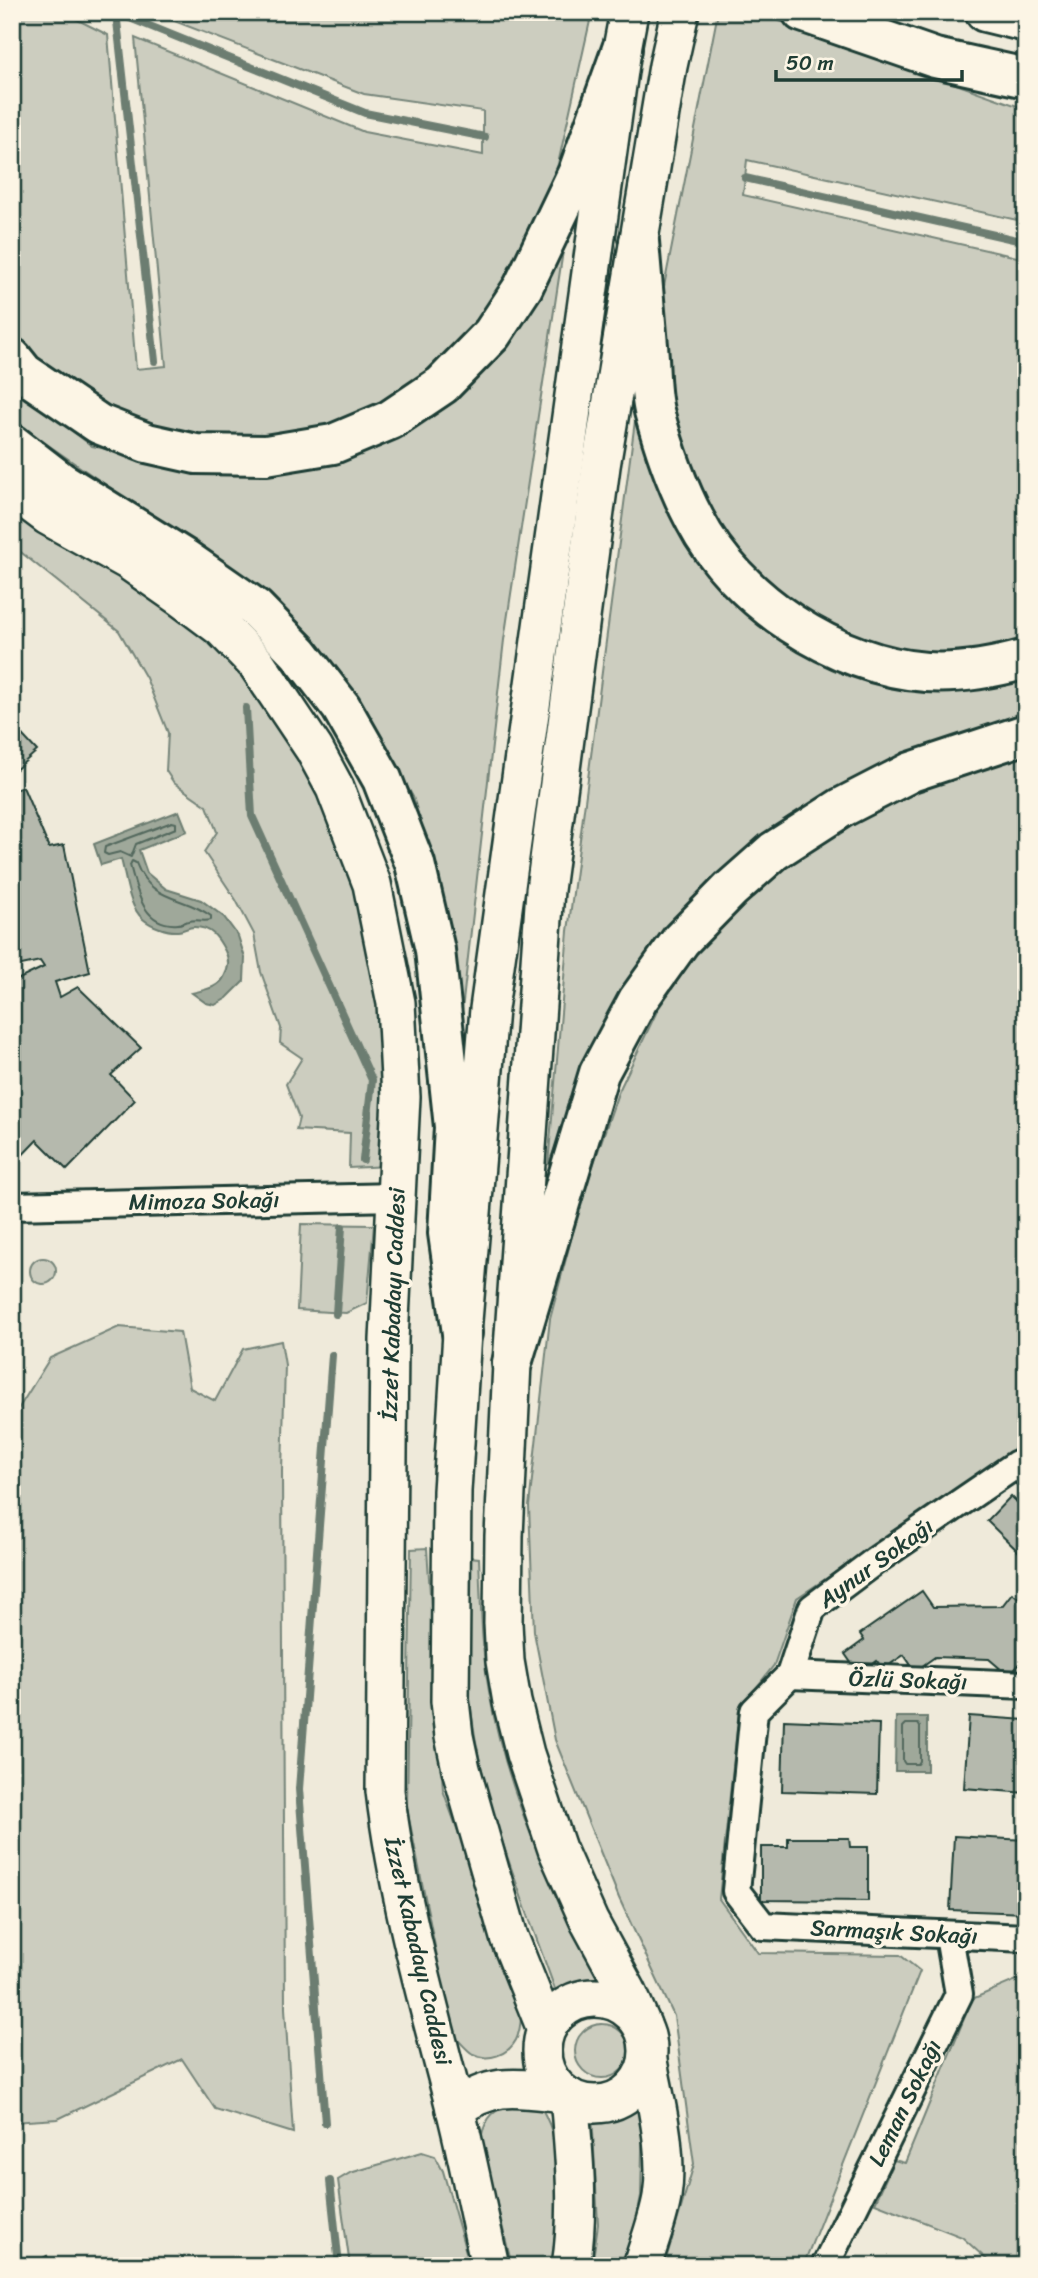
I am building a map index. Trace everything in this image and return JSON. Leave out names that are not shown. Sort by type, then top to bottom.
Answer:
[{"type":"highway","points":[[802,12],[935,58],[1026,98]]},
{"type":"highway","points":[[985,12],[1026,22]]},
{"type":"highway","points":[[12,358],[24,373],[99,424],[147,443],[196,454],[266,455],[333,444],[390,420],[442,385],[492,334],[523,287],[578,172],[622,49]]},
{"type":"highway","points":[[935,58],[1026,78]]},
{"type":"highway","points":[[639,242],[653,408],[673,472],[696,523],[722,560],[750,592],[809,634],[847,652],[889,666],[927,672],[955,672],[1026,659]]},
{"type":"highway","points":[[12,444],[60,481],[185,559],[255,608],[299,653],[341,707],[382,779],[415,864],[435,950],[454,1127],[448,1233],[462,1333]]},
{"type":"highway","points":[[512,1363],[599,1073],[638,1000],[681,940],[731,889],[774,851],[841,808],[911,772],[1026,734]]},
{"type":"main road","points":[[629,12],[489,1009],[462,1333],[452,1491],[450,1701],[461,1769],[509,1937],[544,2036],[543,2062],[550,2079],[566,2095],[578,2102],[596,2104],[614,2101],[630,2092],[641,2078],[648,2061]]},
{"type":"main road","points":[[642,2266],[662,2195],[664,2162],[648,2061],[648,2042],[627,1991],[589,1921],[557,1849],[525,1754],[505,1661],[504,1536],[512,1363],[545,890],[601,466],[668,66],[680,12]]},
{"type":"main road","name":"İzzet Kabadayı Caddesi","points":[[12,489],[48,516],[129,561],[223,629],[257,664],[314,749],[335,788],[372,884],[396,1003],[401,1097],[389,1340],[384,1791],[402,1902],[455,2109],[490,2266]]},
{"type":"main road","points":[[455,2109],[544,2036],[555,2015],[584,1998],[601,1997],[618,2002],[632,2011],[642,2025]]},
{"type":"main road","points":[[455,2109],[490,2090],[513,2087],[566,2095]]},
{"type":"main road","points":[[566,2095],[575,2188],[575,2241],[571,2266]]},
{"type":"street","name":"Mimoza Sokağı","points":[[12,1206],[396,1197]]},
{"type":"street","name":"Aynur Sokağı","points":[[763,1926],[736,1891],[754,1711],[790,1675],[812,1608],[886,1553],[1021,1469]]},
{"type":"street","name":"Özlü Sokağı","points":[[790,1675],[1026,1685]]},
{"type":"street","name":"Sarmaşık Sokağı","points":[[763,1926],[1026,1938]]},
{"type":"street","name":"Leman Sokağı","points":[[825,2266],[959,1994],[949,1936]]},
{"type":"shaded area","points":[[12,12],[62,12],[108,35],[136,369],[166,366],[135,38],[364,132],[483,155],[483,111],[364,94],[151,12],[592,12],[556,173],[534,234],[474,329],[440,363],[395,397],[346,420],[275,440],[190,438],[102,408],[58,378],[18,342],[12,333]]},
{"type":"shaded area","points":[[718,12],[754,12],[1026,109],[1026,222],[747,160],[743,195],[1026,259],[1025,641],[954,654],[886,652],[795,612],[743,559],[699,491],[674,438],[656,327]]},
{"type":"shaded area","points":[[563,251],[504,640],[461,1019],[441,891],[413,797],[369,719],[245,581],[22,427],[12,417],[12,385],[92,446],[209,470],[275,473],[518,326]]},
{"type":"shaded area","points":[[636,413],[815,656],[1026,671],[1026,713],[866,774],[788,817],[728,867],[668,928],[618,995],[548,1165],[568,931]]},
{"type":"shaded area","points":[[12,486],[240,644],[348,829],[389,1028],[388,1166],[349,1168],[350,1133],[296,1130],[299,1118],[286,1084],[302,1058],[280,1043],[281,1028],[261,972],[254,934],[236,900],[204,852],[217,832],[207,806],[174,783],[166,771],[168,733],[146,678],[119,631],[12,545]]},
{"type":"shaded area","points":[[1026,748],[1026,1446],[797,1598],[774,1665],[739,1710],[719,1899],[758,1953],[900,1955],[920,1971],[803,2266],[664,2266],[694,2164],[674,2016],[619,1898],[555,1740],[534,1632],[529,1506],[550,1319],[582,1198],[618,1093],[658,1009],[709,935],[757,882],[882,803]]},
{"type":"shaded area","points":[[301,1224],[374,1225],[367,1303],[346,1313],[297,1310]]},
{"type":"shaded area","points":[[43,1258],[52,1262],[56,1271],[52,1280],[43,1284],[34,1280],[30,1271],[34,1262]]},
{"type":"shaded area","points":[[119,1327],[180,1332],[190,1388],[215,1401],[243,1349],[281,1341],[285,1365],[282,1471],[285,2008],[293,2133],[215,2109],[182,2059],[58,2119],[12,2122],[12,1419],[50,1358]]},
{"type":"shaded area","points":[[427,1548],[443,1790],[522,2008],[516,2040],[508,2050],[491,2057],[473,2054],[453,2035],[407,1809],[411,1549]]},
{"type":"shaded area","points":[[469,1557],[479,1558],[486,1674],[507,1768],[549,1878],[602,1984],[580,1987],[557,1995],[497,1826],[479,1758],[470,1703]]},
{"type":"shaded area","points":[[1026,1976],[1026,2266],[994,2266],[962,2237],[875,2203],[894,2160],[905,2163],[972,1999]]},
{"type":"shaded area","points":[[602,2024],[621,2032],[629,2051],[621,2070],[602,2078],[583,2070],[575,2051],[583,2032]]},
{"type":"shaded area","points":[[517,2101],[541,2107],[556,2146],[561,2185],[553,2266],[512,2266],[481,2139],[485,2124],[492,2114]]},
{"type":"shaded area","points":[[643,2103],[641,2196],[628,2260],[626,2266],[592,2266],[598,2224],[592,2114],[619,2114]]},
{"type":"shaded area","points":[[422,2152],[435,2156],[443,2171],[470,2266],[350,2266],[338,2180],[350,2173]]},
{"type":"water","points":[[179,811],[187,831],[139,850],[147,873],[166,889],[201,900],[224,917],[238,936],[245,958],[244,981],[227,998],[215,1005],[206,1003],[192,993],[215,986],[226,974],[228,958],[217,937],[200,927],[169,931],[143,919],[131,899],[121,859],[101,865],[94,844]]},
{"type":"water","points":[[896,1717],[927,1717],[927,1771],[895,1771]]},
{"type":"building","points":[[12,724],[37,751],[12,773]]},
{"type":"building","points":[[23,787],[49,848],[64,845],[90,972],[55,982],[60,997],[78,987],[141,1048],[111,1075],[135,1100],[67,1170],[37,1140],[12,1166],[12,980],[13,982],[44,967],[40,961],[12,967],[12,791]]},
{"type":"building","points":[[1011,1496],[1026,1511],[1026,1559],[987,1521]]},
{"type":"building","points":[[922,1591],[933,1607],[1002,1606],[1012,1593],[1026,1603],[1026,1662],[1023,1660],[1009,1676],[989,1659],[935,1657],[915,1671],[904,1655],[883,1669],[877,1661],[859,1674],[845,1654],[864,1640],[860,1634]]},
{"type":"building","points":[[969,1716],[1026,1720],[1026,1793],[964,1788]]},
{"type":"building","points":[[784,1720],[879,1724],[877,1794],[782,1791]]},
{"type":"building","points":[[954,1836],[1026,1840],[1026,1913],[950,1910]]},
{"type":"building","points":[[788,1838],[849,1838],[850,1847],[868,1847],[868,1901],[761,1900],[761,1847],[788,1847]]},
{"type":"building","points":[[47,2256],[52,2266],[29,2266]]},
{"type":"waterway","points":[[115,12],[365,113],[485,137]]},
{"type":"waterway","points":[[116,12],[155,361]]},
{"type":"waterway","points":[[745,178],[1026,242]]},
{"type":"waterway","points":[[246,708],[252,816],[372,1080],[363,1160]]},
{"type":"waterway","points":[[336,1314],[342,1227]]},
{"type":"waterway","points":[[325,2123],[299,1789],[332,1355]]},
{"type":"waterway","points":[[330,2181],[339,2266]]}]
